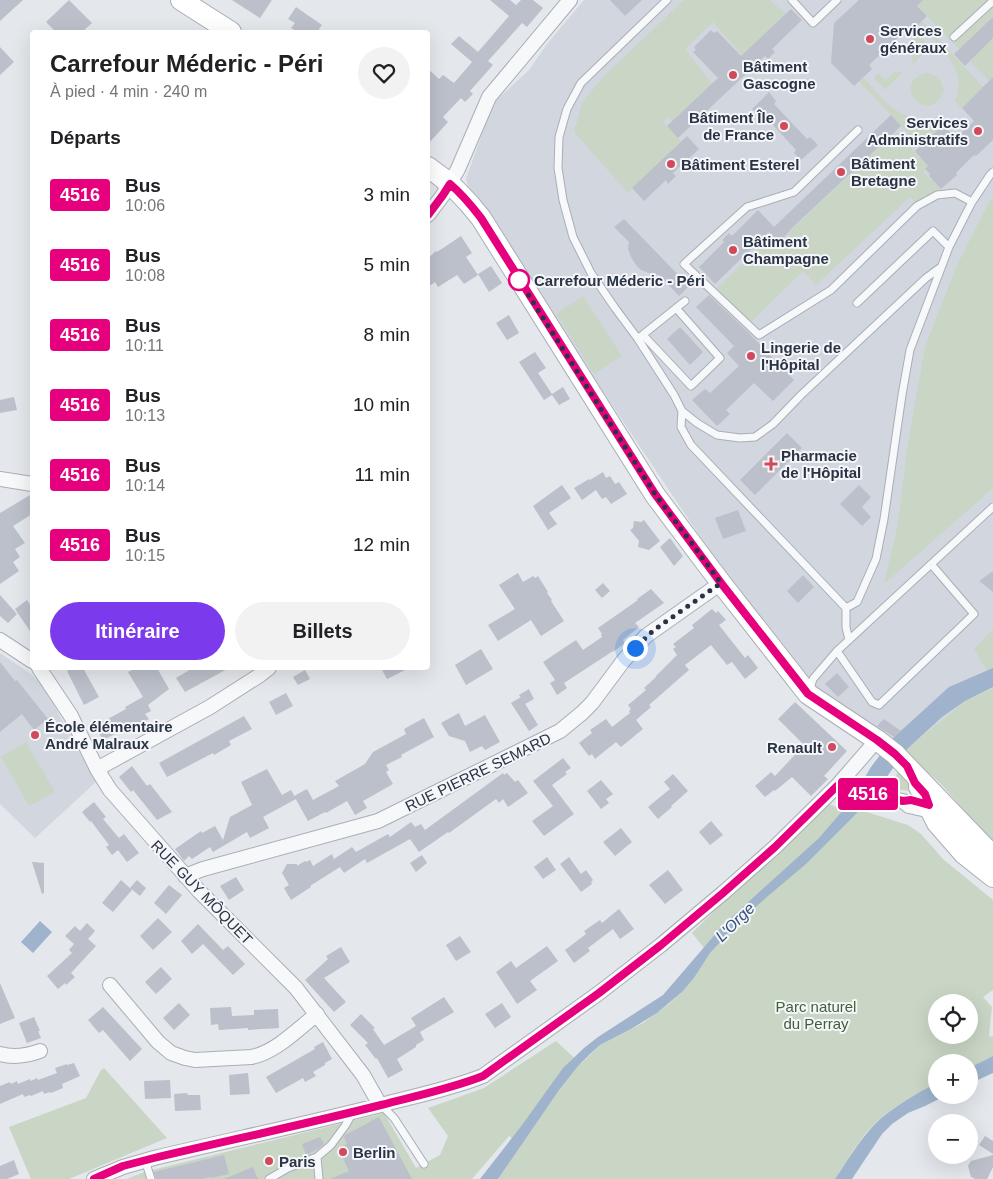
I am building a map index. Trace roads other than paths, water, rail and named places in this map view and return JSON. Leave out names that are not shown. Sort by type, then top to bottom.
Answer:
[{"type":"main road","points":[[181,0],[228,30]]},
{"type":"main road","points":[[430,168],[460,192],[481,218],[655,494],[721,583],[808,694],[879,742],[904,762],[915,783],[936,808],[993,856]]},
{"type":"main road","points":[[936,808],[937,823],[964,854],[993,878]]},
{"type":"street","points":[[430,213],[458,169],[488,97],[570,0]]},
{"type":"street","points":[[0,478],[30,484]]},
{"type":"street","name":"RUE PIERRE SEMARD","points":[[185,876],[202,869],[378,821],[560,731],[592,703],[624,660],[646,636],[721,583]]},
{"type":"street","points":[[0,640],[30,660]]},
{"type":"street","name":"RUE GUY MÔQUET","points":[[40,670],[71,716],[97,769],[110,790],[185,876],[296,988],[363,1076],[380,1105]]},
{"type":"street","points":[[97,769],[210,707],[266,670]]},
{"type":"street","points":[[94,1179],[123,1166],[145,1160],[353,1112],[437,1091],[483,1076],[599,993],[661,945],[723,893],[839,787],[879,742]]},
{"type":"street","points":[[839,787],[898,800],[911,800],[936,808]]},
{"type":"street","points":[[110,986],[158,1042],[172,1053],[195,1060],[260,1055],[270,1050],[317,1014]]},
{"type":"street","points":[[0,1054],[17,1057],[40,1051]]},
{"type":"lane","points":[[667,0],[581,83],[567,109],[559,137],[558,168],[563,200],[573,237],[592,273],[615,308],[640,337],[691,386],[720,358],[676,308]]},
{"type":"lane","points":[[792,0],[813,23],[836,0]]},
{"type":"lane","points":[[954,38],[993,1]]},
{"type":"lane","points":[[858,130],[794,192],[747,207],[684,264],[760,335],[831,290],[917,206],[937,195],[956,193],[972,202]]},
{"type":"lane","points":[[846,608],[857,602],[876,559],[884,520],[910,350],[949,247],[972,202],[993,172]]},
{"type":"lane","points":[[857,303],[933,231],[949,247]]},
{"type":"lane","points":[[682,412],[717,434],[740,438],[755,437],[773,424],[800,395],[926,278],[942,267]]},
{"type":"lane","points":[[640,337],[686,301]]},
{"type":"lane","points":[[640,337],[674,394],[682,412],[681,427],[691,444],[846,608],[846,627],[849,640]]},
{"type":"lane","points":[[808,694],[813,679],[836,651],[993,508]]},
{"type":"lane","points":[[836,651],[872,702],[878,705],[974,614],[931,564]]},
{"type":"lane","points":[[380,1105],[394,1118],[424,1164]]},
{"type":"lane","points":[[268,1179],[288,1168],[317,1157],[330,1145],[353,1112]]},
{"type":"lane","points":[[317,1157],[319,1179]]},
{"type":"lane","points":[[145,1160],[152,1179]]},
{"type":"water","name":"L'Orge","points":[[993,668],[993,687],[965,701],[942,717],[905,751],[860,810],[806,864],[737,924],[710,953],[694,978],[682,992],[657,1013],[600,1045],[578,1066],[559,1090],[498,1179],[480,1179],[563,1068],[598,1037],[663,995],[724,924],[819,838],[850,802],[871,767],[893,738],[949,687]]},
{"type":"water","points":[[40,921],[52,932],[33,953],[21,942]]},
{"type":"water","points":[[993,1056],[993,1073],[978,1080],[978,1064]]},
{"type":"water","points":[[928,1088],[929,1104],[908,1113],[892,1124],[882,1134],[852,1179],[835,1179],[858,1144],[874,1125]]},
{"type":"place","name":"Services généraux","points":[[870,39]]},
{"type":"place","name":"Bâtiment Gascogne","points":[[733,75]]},
{"type":"place","name":"Bâtiment Île de France","points":[[784,126]]},
{"type":"place","name":"Services Administratifs","points":[[978,131]]},
{"type":"place","name":"Bâtiment Esterel","points":[[671,164]]},
{"type":"place","name":"Bâtiment Bretagne","points":[[841,172]]},
{"type":"place","name":"Bâtiment Champagne","points":[[733,250]]},
{"type":"place","name":"Carrefour Méderic - Péri","points":[[519,280]]},
{"type":"place","name":"Lingerie de l'Hôpital","points":[[751,356]]},
{"type":"place","name":"Pharmacie de l'Hôpital","points":[[771,464]]},
{"type":"place","name":"École élémentaire André Malraux","points":[[35,735]]},
{"type":"place","name":"Renault","points":[[832,747]]},
{"type":"place","name":"Berlin","points":[[343,1152]]},
{"type":"place","name":"Paris","points":[[269,1161]]},
{"type":"park label","name":"Parc naturel du Perray","points":[[816,1014]]}]
